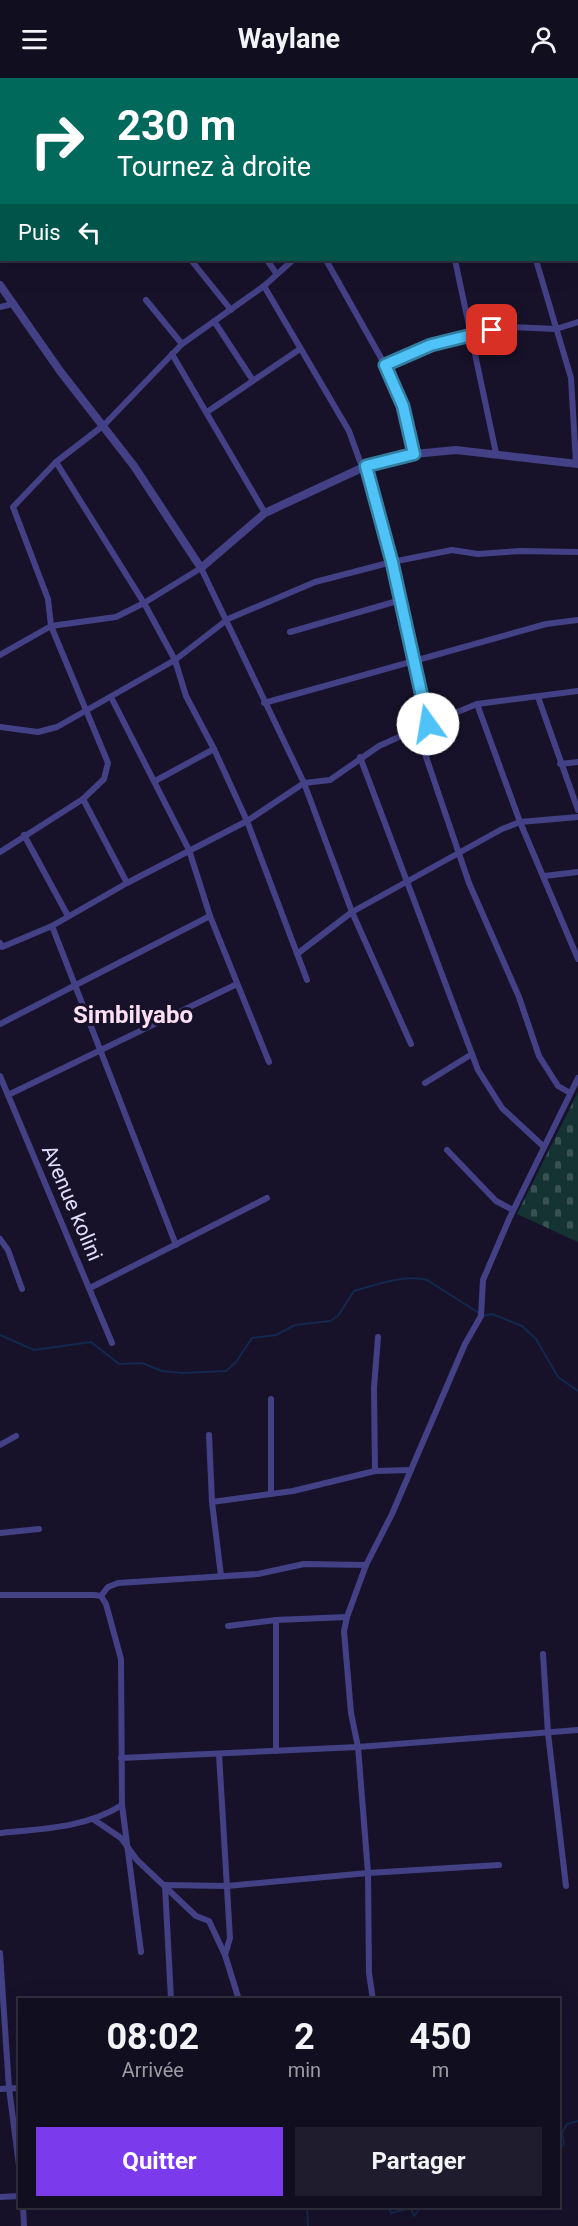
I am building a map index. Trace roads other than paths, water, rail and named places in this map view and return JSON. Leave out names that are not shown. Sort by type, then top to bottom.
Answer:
[{"type":"street","points":[[192,261],[231,310]]},
{"type":"street","points":[[268,261],[276,273]]},
{"type":"street","points":[[0,852],[83,799],[104,779],[108,763],[88,710],[51,626],[48,599],[13,507],[56,462],[104,425],[182,344],[264,286],[292,261]]},
{"type":"street","points":[[327,261],[385,365],[403,406],[414,454]]},
{"type":"street","points":[[455,261],[496,453]]},
{"type":"street","points":[[0,655],[51,626],[116,617],[144,603],[201,568],[265,513],[364,466],[414,454],[456,450],[577,464],[571,378],[536,261]]},
{"type":"street","points":[[0,285],[60,370],[134,466],[201,568],[228,619],[264,703],[304,783],[352,912],[411,1044]]},
{"type":"street","points":[[264,286],[349,431],[364,466],[392,562],[428,724],[423,748],[458,853],[519,997],[539,1056],[558,1086],[570,1093]]},
{"type":"street","points":[[146,300],[182,344]]},
{"type":"street","points":[[0,307],[12,304]]},
{"type":"street","points":[[214,321],[252,379]]},
{"type":"street","points":[[385,365],[431,345],[471,334],[512,327],[556,329],[578,322]]},
{"type":"street","points":[[207,412],[252,379],[300,349]]},
{"type":"street","points":[[172,354],[265,513]]},
{"type":"street","points":[[56,462],[144,603],[176,660],[186,696],[214,749],[247,821],[306,980]]},
{"type":"street","points":[[0,727],[44,732],[176,660],[228,619],[315,582],[392,562],[452,550],[478,554],[578,552]]},
{"type":"street","points":[[290,632],[401,600]]},
{"type":"street","points":[[264,703],[546,624],[578,620]]},
{"type":"street","points":[[0,943],[2,947],[52,926],[127,883],[247,821],[304,783],[330,780],[360,757],[428,724],[477,704],[578,691]]},
{"type":"street","points":[[111,697],[189,850],[210,916],[269,1062]]},
{"type":"street","points":[[538,697],[578,810]]},
{"type":"street","points":[[477,704],[520,822],[578,959]]},
{"type":"street","points":[[155,781],[214,749]]},
{"type":"street","points":[[360,757],[472,1054],[502,1108],[543,1146]]},
{"type":"street","points":[[560,764],[578,762]]},
{"type":"street","points":[[83,799],[127,883]]},
{"type":"street","points":[[297,954],[352,912],[407,884],[458,853],[520,822],[578,817]]},
{"type":"street","points":[[24,835],[68,916]]},
{"type":"street","points":[[544,876],[578,872]]},
{"type":"street","points":[[0,1024],[210,916]]},
{"type":"street","points":[[52,926],[77,985],[176,1245]]},
{"type":"street","points":[[8,1095],[101,1053],[237,984]]},
{"type":"street","points":[[425,1083],[472,1054]]},
{"type":"street","points":[[373,1998],[369,1973],[368,1873],[358,1747],[351,1713],[344,1631],[347,1617],[366,1565],[411,1470],[465,1344],[481,1316],[483,1280],[513,1210],[578,1078]]},
{"type":"street","name":"Avenue kolini","points":[[1,1079],[112,1343]]},
{"type":"street","points":[[447,1150],[496,1201],[513,1210]]},
{"type":"street","points":[[90,1288],[267,1198]]},
{"type":"street","points":[[0,1239],[8,1250],[22,1289]]},
{"type":"street","points":[[375,1471],[374,1388],[378,1337]]},
{"type":"street","points":[[271,1399],[271,1494]]},
{"type":"street","points":[[209,1435],[212,1502],[221,1576]]},
{"type":"street","points":[[0,1444],[16,1436]]},
{"type":"street","points":[[212,1502],[271,1494],[375,1471],[411,1470]]},
{"type":"street","points":[[0,1533],[39,1529]]},
{"type":"street","points":[[101,1596],[108,1587],[118,1583],[258,1574],[304,1564],[366,1565]]},
{"type":"street","points":[[0,1595],[101,1596]]},
{"type":"street","points":[[101,1596],[120,1659],[122,1805],[141,1952]]},
{"type":"street","points":[[228,1626],[276,1620],[347,1617]]},
{"type":"street","points":[[276,1620],[276,1751]]},
{"type":"street","points":[[543,1654],[548,1733],[566,1886]]},
{"type":"street","points":[[122,1758],[358,1747],[578,1730]]},
{"type":"street","points":[[219,1754],[230,1938],[225,1955]]},
{"type":"street","points":[[0,1833],[51,1828],[93,1819],[122,1805]]},
{"type":"street","points":[[93,1819],[121,1838],[137,1860],[196,1916],[209,1921],[225,1955],[238,1998]]},
{"type":"street","points":[[165,1885],[227,1886],[368,1873],[499,1865]]},
{"type":"street","points":[[165,1885],[171,1998]]},
{"type":"street","points":[[0,1953],[9,2088],[18,2158]]},
{"type":"street","points":[[0,2089],[18,2088]]},
{"type":"street","points":[[0,2197],[18,2196]]},
{"type":"street","points":[[23,2208],[24,2226]]},
{"type":"waterway","points":[[0,1335],[34,1350],[91,1342],[119,1364],[142,1363],[162,1371],[182,1373],[226,1371],[236,1362],[252,1338],[276,1335],[295,1325],[330,1321],[338,1316],[354,1291],[390,1281],[409,1278],[427,1280],[479,1313]]},
{"type":"waterway","points":[[483,1316],[492,1314],[522,1326],[536,1339],[558,1377],[578,1391]]},
{"type":"waterway","points":[[560,2150],[564,2143],[562,2133],[567,2124],[578,2121]]},
{"type":"waterway","points":[[307,2208],[308,2226]]},
{"type":"waterway","points":[[389,2208],[391,2213],[411,2208]]},
{"type":"waterway","points":[[411,2208],[414,2216],[420,2208]]},
{"type":"district","name":"Simbilyabo","points":[[133,1015]]}]
